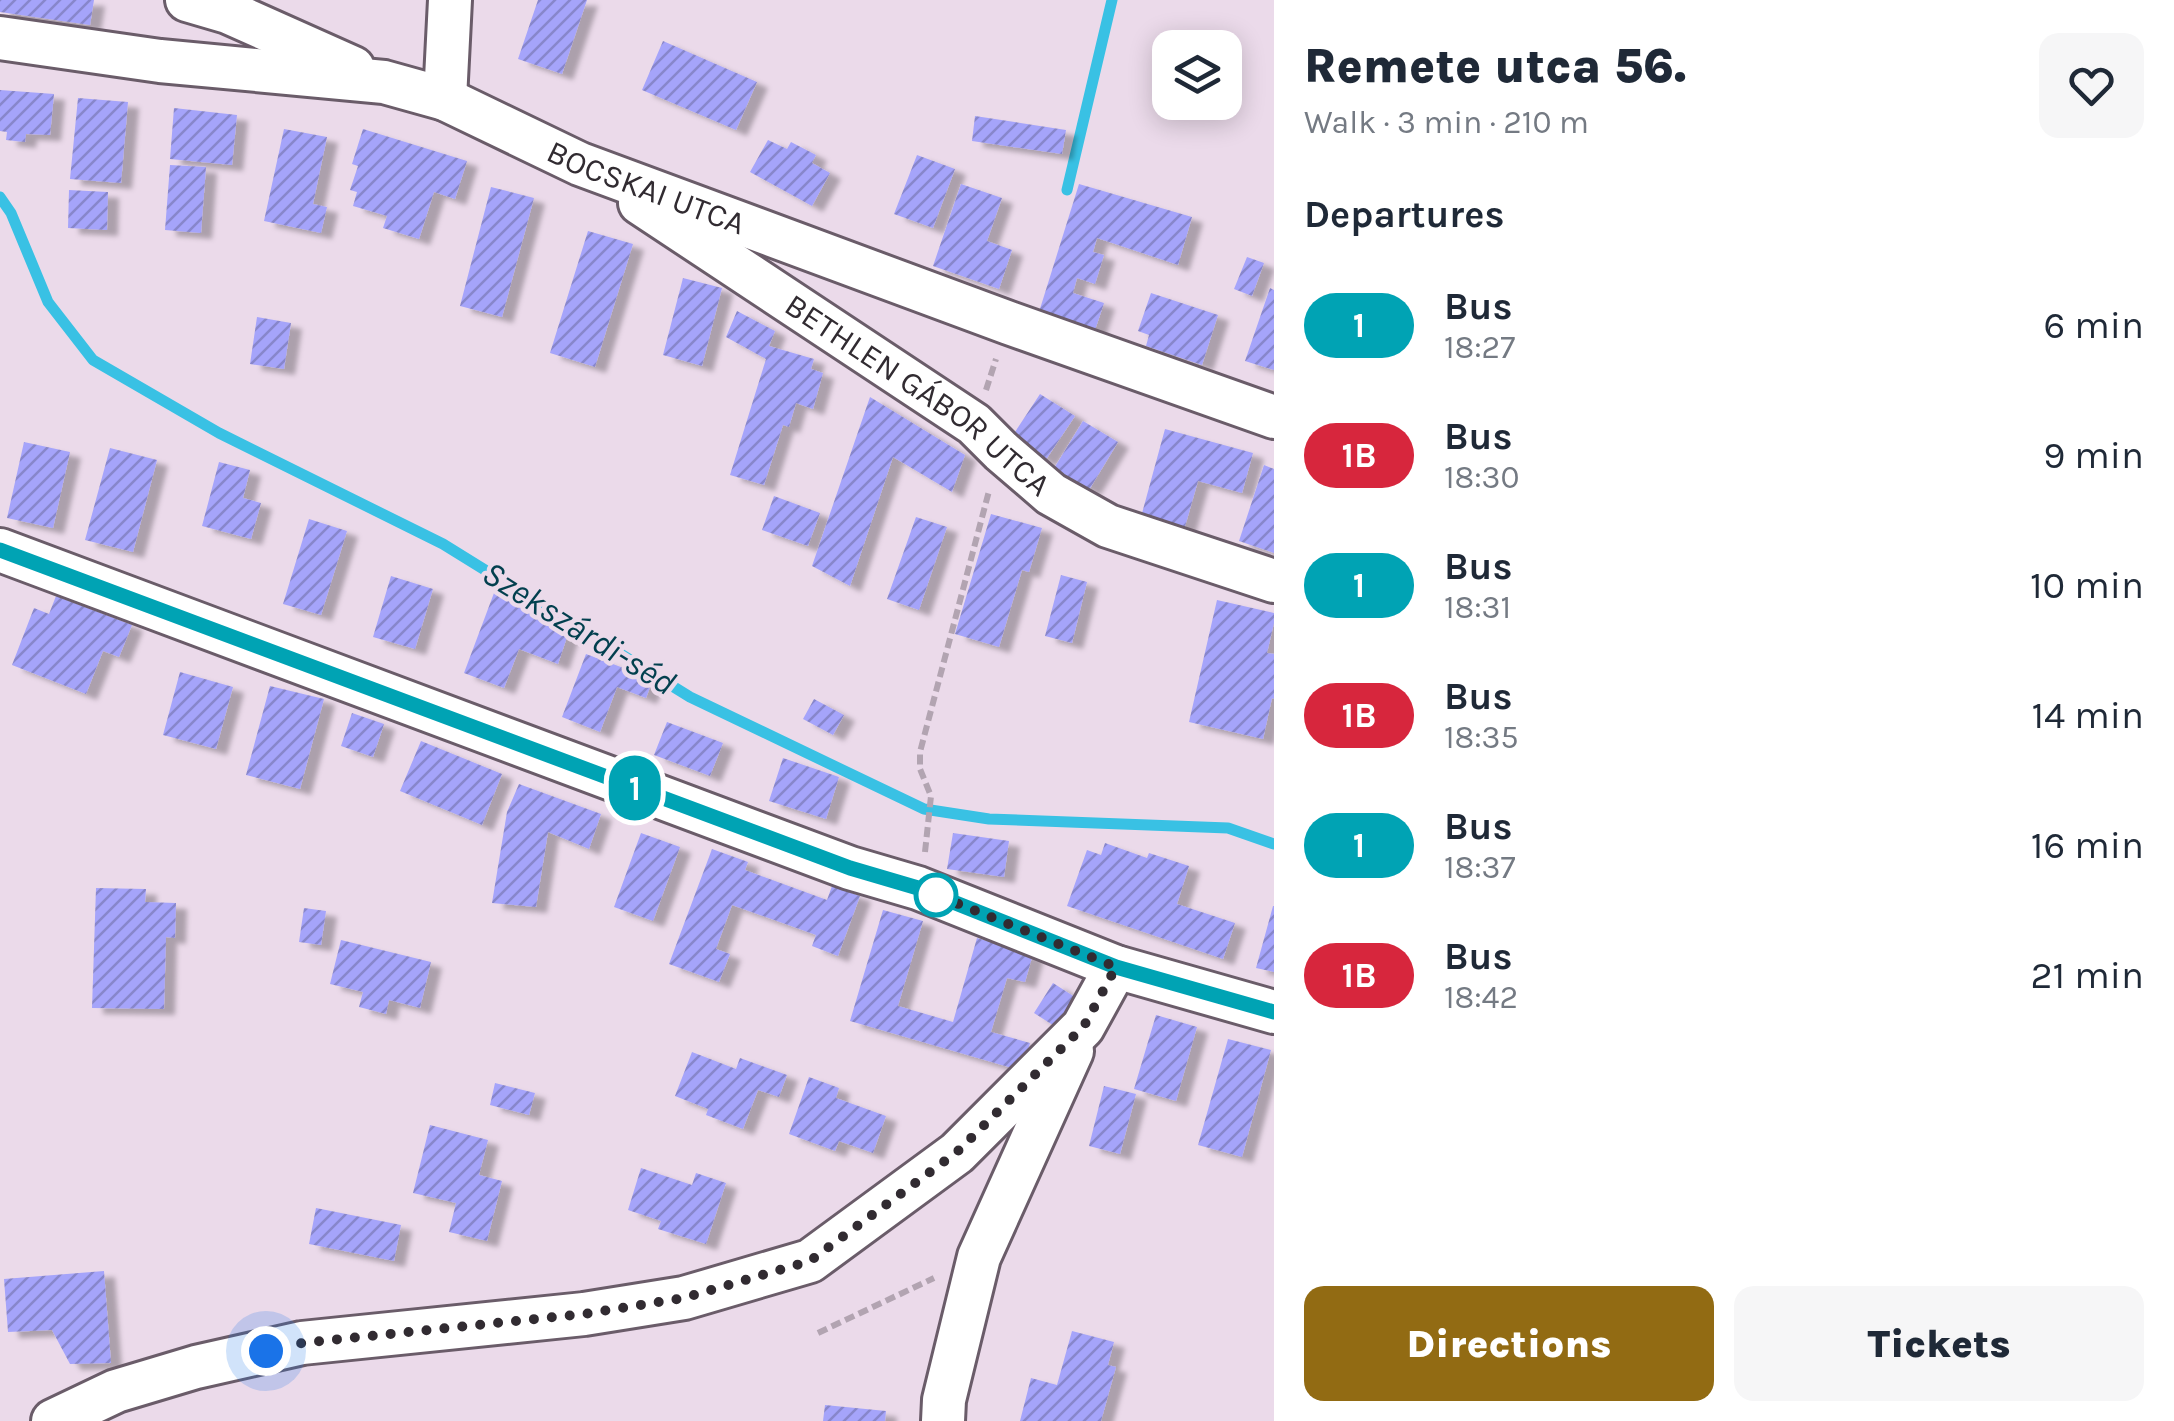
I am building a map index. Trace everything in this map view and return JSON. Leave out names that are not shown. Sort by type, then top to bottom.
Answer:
[{"type":"street","points":[[187,0],[228,12],[384,82]]},
{"type":"street","points":[[445,99],[450,0]]},
{"type":"street","name":"BOCSKAI UTCA","points":[[0,38],[160,61],[384,82],[445,99],[580,164],[1274,417]]},
{"type":"street","name":"BETHLEN GÁBOR UTCA","points":[[580,164],[987,438],[1051,494],[1108,526],[1274,581]]},
{"type":"street","points":[[0,550],[850,868],[918,888],[1116,967],[1274,1012]]},
{"type":"street","points":[[943,1421],[944,1400],[979,1257],[1084,1026],[1116,967]]},
{"type":"street","points":[[53,1421],[116,1391],[196,1367],[302,1343],[584,1314],[684,1298],[810,1261],[957,1152],[1084,1026]]},
{"type":"path","points":[[928,835],[931,796],[920,769],[920,752],[1009,323]]},
{"type":"path","points":[[818,1333],[979,1257]]},
{"type":"building","points":[[0,0],[94,0],[90,25],[0,12]]},
{"type":"building","points":[[538,0],[587,0],[562,74],[518,59]]},
{"type":"building","points":[[663,41],[757,82],[736,130],[642,90]]},
{"type":"building","points":[[0,90],[54,94],[50,135],[26,134],[25,142],[6,140],[7,132],[0,131]]},
{"type":"building","points":[[78,98],[128,102],[121,183],[70,179]]},
{"type":"building","points":[[174,108],[237,115],[232,165],[170,159]]},
{"type":"building","points":[[975,116],[1066,130],[1062,154],[972,141]]},
{"type":"building","points":[[284,129],[327,137],[313,204],[327,207],[321,233],[264,221]]},
{"type":"building","points":[[363,129],[467,161],[455,199],[434,192],[419,239],[383,228],[387,216],[353,206],[357,192],[350,190],[358,166],[352,164]]},
{"type":"building","points":[[768,140],[787,149],[791,142],[816,155],[812,163],[830,173],[812,206],[750,172]]},
{"type":"building","points":[[917,155],[955,169],[933,228],[894,214]]},
{"type":"building","points":[[170,165],[206,167],[201,233],[165,230]]},
{"type":"building","points":[[961,184],[1002,198],[987,241],[1012,250],[999,289],[933,266]]},
{"type":"building","points":[[1079,184],[1192,217],[1178,265],[1097,238],[1093,252],[1104,255],[1095,284],[1077,278],[1073,293],[1104,303],[1094,333],[1039,312]]},
{"type":"building","points":[[491,187],[534,198],[502,317],[460,306]]},
{"type":"building","points":[[69,190],[108,192],[107,230],[68,228]]},
{"type":"building","points":[[588,231],[633,244],[595,367],[550,353]]},
{"type":"building","points":[[1247,257],[1264,263],[1252,296],[1234,289]]},
{"type":"building","points":[[683,278],[722,288],[702,366],[663,355]]},
{"type":"building","points":[[1270,288],[1274,290],[1274,370],[1245,361]]},
{"type":"building","points":[[1151,293],[1218,315],[1202,365],[1146,346],[1149,335],[1138,331]]},
{"type":"building","points":[[737,311],[775,331],[769,346],[814,359],[811,369],[823,373],[813,409],[796,403],[789,427],[783,425],[764,485],[730,475],[766,359],[726,337]]},
{"type":"building","points":[[257,317],[291,323],[284,369],[250,364]]},
{"type":"building","points":[[1040,394],[1075,416],[1045,461],[1011,438]]},
{"type":"building","points":[[870,397],[965,455],[952,492],[893,457],[850,586],[812,566]]},
{"type":"building","points":[[1083,421],[1118,442],[1089,490],[1053,470]]},
{"type":"building","points":[[1165,429],[1253,453],[1242,493],[1198,481],[1184,530],[1141,517]]},
{"type":"building","points":[[24,442],[70,452],[53,528],[7,518]]},
{"type":"building","points":[[110,448],[157,460],[133,552],[85,540]]},
{"type":"building","points":[[219,462],[250,470],[243,498],[261,503],[251,539],[202,526]]},
{"type":"building","points":[[1264,465],[1274,469],[1274,553],[1239,541]]},
{"type":"building","points":[[774,496],[820,513],[808,546],[762,530]]},
{"type":"building","points":[[991,514],[1042,528],[1029,572],[1022,570],[999,647],[955,634]]},
{"type":"building","points":[[916,517],[947,527],[919,610],[887,599]]},
{"type":"building","points":[[309,519],[347,531],[321,615],[283,604]]},
{"type":"building","points":[[1061,575],[1087,582],[1072,643],[1045,636]]},
{"type":"building","points":[[391,576],[433,589],[415,649],[373,637]]},
{"type":"building","points":[[494,593],[535,608],[531,617],[569,631],[558,664],[519,649],[504,688],[464,673]]},
{"type":"building","points":[[56,596],[132,625],[119,657],[103,651],[86,694],[12,665],[34,608],[49,614]]},
{"type":"building","points":[[1217,600],[1274,613],[1267,653],[1274,654],[1274,699],[1263,739],[1189,722]]},
{"type":"building","points":[[586,654],[653,679],[646,698],[617,687],[600,732],[562,717]]},
{"type":"building","points":[[180,672],[233,687],[216,749],[163,735]]},
{"type":"building","points":[[270,686],[324,699],[300,789],[246,775]]},
{"type":"building","points":[[814,699],[844,715],[833,735],[803,719]]},
{"type":"building","points":[[352,713],[384,724],[373,757],[341,746]]},
{"type":"building","points":[[667,722],[723,743],[710,776],[654,755]]},
{"type":"building","points":[[421,741],[502,774],[482,825],[400,791]]},
{"type":"building","points":[[783,758],[839,777],[826,819],[769,801]]},
{"type":"building","points":[[519,784],[601,814],[589,849],[548,832],[536,907],[492,903],[507,812]]},
{"type":"building","points":[[641,833],[680,847],[653,921],[614,907]]},
{"type":"building","points":[[953,833],[1009,841],[1004,877],[947,869]]},
{"type":"building","points":[[1105,843],[1147,858],[1149,853],[1189,866],[1177,904],[1235,923],[1223,959],[1067,906],[1087,850],[1101,855]]},
{"type":"building","points":[[712,849],[748,862],[745,870],[827,900],[832,886],[860,896],[838,956],[812,946],[816,935],[732,905],[716,949],[730,954],[719,982],[669,964]]},
{"type":"building","points":[[96,888],[146,889],[145,902],[176,903],[175,938],[166,937],[164,1009],[92,1008]]},
{"type":"building","points":[[1274,906],[1274,972],[1256,968]]},
{"type":"building","points":[[304,908],[326,911],[321,945],[299,942]]},
{"type":"building","points":[[883,910],[923,921],[898,1006],[953,1022],[977,938],[1033,954],[1025,982],[1007,978],[991,1032],[1030,1043],[1022,1071],[850,1021]]},
{"type":"building","points":[[341,940],[431,962],[420,1008],[389,1000],[386,1014],[359,1007],[363,992],[330,984]]},
{"type":"building","points":[[1053,983],[1078,999],[1059,1029],[1034,1013]]},
{"type":"building","points":[[1156,1015],[1197,1027],[1176,1101],[1134,1089]]},
{"type":"building","points":[[1228,1039],[1271,1050],[1242,1157],[1198,1145]]},
{"type":"building","points":[[692,1052],[736,1069],[740,1058],[787,1075],[779,1097],[758,1090],[743,1129],[706,1115],[708,1109],[675,1096]]},
{"type":"building","points":[[809,1077],[839,1088],[836,1098],[886,1116],[873,1153],[839,1141],[835,1151],[789,1134]]},
{"type":"building","points":[[495,1083],[535,1093],[529,1115],[490,1105]]},
{"type":"building","points":[[1104,1086],[1136,1094],[1120,1154],[1089,1146]]},
{"type":"building","points":[[430,1125],[488,1140],[479,1175],[502,1181],[487,1241],[449,1232],[456,1203],[413,1193]]},
{"type":"building","points":[[641,1168],[692,1185],[696,1173],[726,1183],[706,1244],[658,1229],[661,1221],[628,1210]]},
{"type":"building","points":[[316,1208],[401,1225],[394,1261],[309,1244]]},
{"type":"building","points":[[104,1271],[111,1363],[70,1364],[52,1330],[8,1332],[4,1279]]},
{"type":"building","points":[[1072,1331],[1114,1342],[1108,1365],[1116,1367],[1101,1421],[1020,1421],[1031,1378],[1057,1385]]},
{"type":"building","points":[[825,1405],[886,1411],[885,1421],[823,1421]]},
{"type":"waterway","points":[[1067,190],[1112,0]]},
{"type":"waterway","name":"Szekszárdi-séd","points":[[0,197],[11,213],[48,302],[93,360],[219,433],[443,544],[690,697],[924,809],[989,819],[1228,828],[1274,844]]},
{"type":"bus line","name":"1","points":[[0,550],[850,868],[918,888],[1116,967],[1274,1012]]},
{"type":"route","points":[[266,1351],[302,1343],[584,1314],[684,1298],[810,1261],[957,1152],[1084,1026],[1116,967],[936,895]]}]
